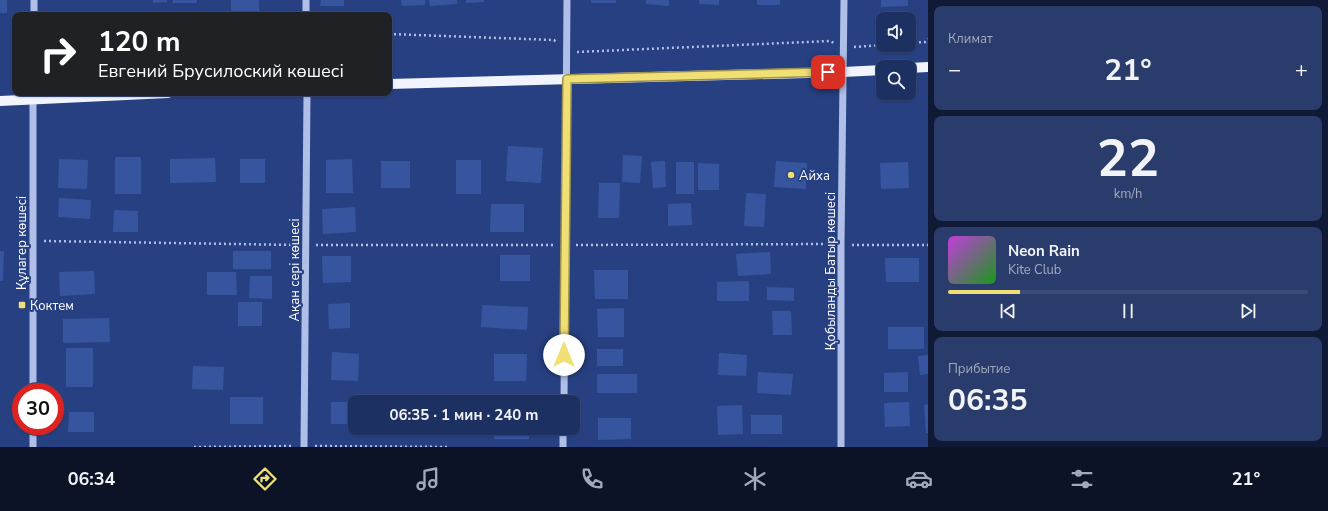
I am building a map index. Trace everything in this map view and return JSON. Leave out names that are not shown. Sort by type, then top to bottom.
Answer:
[{"type":"main road","points":[[916,68],[928,67]]},
{"type":"main road","points":[[392,84],[876,70]]},
{"type":"main road","points":[[0,101],[33,96]]},
{"type":"street","points":[[34,0],[34,12]]},
{"type":"street","points":[[306,0],[306,12]]},
{"type":"street","points":[[564,395],[568,0]]},
{"type":"street","name":"Қобыланды Батыр көшесі","points":[[841,447],[841,244],[844,0]]},
{"type":"street","name":"Құлагер көшесі","points":[[33,96],[33,383]]},
{"type":"street","name":"Ақан сері көшесі","points":[[304,446],[307,96]]},
{"type":"street","points":[[33,435],[33,447]]},
{"type":"street","points":[[563,435],[563,447]]},
{"type":"path","points":[[392,34],[554,40],[567,52],[830,41],[844,47],[876,45]]},
{"type":"path","points":[[916,43],[925,42],[928,39]]},
{"type":"path","points":[[33,241],[306,245],[841,244],[928,246]]},
{"type":"path","points":[[194,447],[450,447]]},
{"type":"building","points":[[0,0],[7,0],[7,13],[0,13]]},
{"type":"building","points":[[153,0],[167,0],[167,2],[153,3]]},
{"type":"building","points":[[173,0],[197,0],[197,3],[173,3]]},
{"type":"building","points":[[231,0],[259,0],[259,12],[231,12]]},
{"type":"building","points":[[321,0],[344,0],[344,6],[320,6]]},
{"type":"building","points":[[401,0],[425,0],[425,5],[402,6]]},
{"type":"building","points":[[429,0],[457,0],[457,4],[430,6]]},
{"type":"building","points":[[466,0],[484,0],[484,2],[466,3]]},
{"type":"building","points":[[591,0],[616,0],[616,3],[591,3]]},
{"type":"building","points":[[646,0],[669,0],[669,6],[646,4]]},
{"type":"building","points":[[699,0],[719,0],[719,5],[699,4]]},
{"type":"building","points":[[757,0],[780,0],[780,5],[757,5]]},
{"type":"building","points":[[881,0],[908,0],[908,6],[881,7]]},
{"type":"building","points":[[508,146],[543,148],[541,183],[506,181]]},
{"type":"building","points":[[623,155],[642,156],[640,183],[622,182]]},
{"type":"building","points":[[115,157],[141,157],[141,194],[115,194]]},
{"type":"building","points":[[215,158],[216,182],[170,183],[170,159]]},
{"type":"building","points":[[59,159],[88,160],[87,189],[58,188]]},
{"type":"building","points":[[240,159],[265,159],[265,183],[240,183]]},
{"type":"building","points":[[352,159],[353,193],[326,193],[326,160]]},
{"type":"building","points":[[456,160],[481,160],[481,194],[456,194]]},
{"type":"building","points":[[381,161],[410,161],[410,188],[381,188]]},
{"type":"building","points":[[665,161],[666,187],[653,188],[651,162]]},
{"type":"building","name":"Айха","points":[[776,161],[807,163],[806,189],[774,187]]},
{"type":"building","points":[[676,162],[694,162],[694,194],[676,194]]},
{"type":"building","points":[[908,162],[909,188],[881,189],[880,163]]},
{"type":"building","points":[[698,163],[719,164],[719,190],[698,190]]},
{"type":"building","points":[[599,183],[620,183],[619,218],[598,218]]},
{"type":"building","points":[[746,193],[766,194],[764,227],[744,226]]},
{"type":"building","points":[[59,198],[91,200],[90,219],[58,217]]},
{"type":"building","points":[[691,203],[692,225],[668,226],[668,204]]},
{"type":"building","points":[[491,204],[524,204],[524,232],[490,232]]},
{"type":"building","points":[[355,207],[356,232],[323,234],[322,209]]},
{"type":"building","points":[[114,210],[138,211],[138,232],[113,232]]},
{"type":"building","points":[[0,251],[4,251],[3,281],[0,281]]},
{"type":"building","points":[[233,251],[271,251],[271,269],[233,269]]},
{"type":"building","points":[[770,252],[771,274],[738,276],[736,254]]},
{"type":"building","points":[[500,255],[530,255],[530,281],[500,281]]},
{"type":"building","points":[[322,256],[351,256],[351,282],[323,283]]},
{"type":"building","points":[[885,258],[919,258],[919,282],[886,282]]},
{"type":"building","points":[[594,270],[628,270],[628,299],[595,299]]},
{"type":"building","points":[[94,271],[95,294],[60,296],[59,272]]},
{"type":"building","points":[[207,272],[236,272],[237,295],[207,295]]},
{"type":"building","points":[[250,276],[272,276],[272,299],[249,298]]},
{"type":"building","points":[[749,281],[749,301],[717,301],[717,282]]},
{"type":"building","points":[[767,287],[794,288],[794,301],[767,300]]},
{"type":"building","points":[[238,302],[262,302],[262,326],[238,326]]},
{"type":"building","points":[[350,303],[350,328],[329,329],[328,304]]},
{"type":"building","points":[[482,305],[528,307],[527,330],[481,327]]},
{"type":"building","points":[[624,308],[624,337],[598,337],[597,309]]},
{"type":"building","points":[[772,311],[791,311],[792,335],[773,335]]},
{"type":"building","points":[[109,318],[110,342],[63,343],[63,319]]},
{"type":"building","points":[[888,327],[924,327],[924,349],[888,349]]},
{"type":"building","points":[[66,348],[93,348],[93,387],[66,387]]},
{"type":"building","points":[[597,349],[623,349],[623,366],[597,366]]},
{"type":"building","points":[[332,352],[359,354],[358,381],[331,380]]},
{"type":"building","points":[[719,353],[747,355],[746,376],[718,375]]},
{"type":"building","points":[[494,354],[527,354],[526,381],[494,381]]},
{"type":"building","points":[[928,355],[928,374],[920,375],[918,356]]},
{"type":"building","points":[[193,366],[224,367],[223,390],[192,389]]},
{"type":"building","points":[[758,372],[793,374],[791,395],[757,393]]},
{"type":"building","points":[[908,372],[908,392],[884,392],[884,373]]},
{"type":"building","points":[[597,374],[637,374],[637,393],[597,393]]},
{"type":"building","points":[[230,397],[263,397],[263,424],[230,424]]},
{"type":"building","points":[[331,402],[348,402],[348,424],[331,424]]},
{"type":"building","points":[[909,402],[910,426],[885,427],[884,403]]},
{"type":"building","points":[[928,404],[928,433],[926,433],[924,405]]},
{"type":"building","points":[[742,405],[743,434],[718,435],[717,406]]},
{"type":"building","points":[[69,412],[94,412],[94,432],[68,432]]},
{"type":"building","points":[[751,415],[782,415],[782,434],[751,434]]},
{"type":"building","points":[[598,418],[631,418],[631,439],[598,440]]},
{"type":"building","points":[[494,435],[529,435],[529,439],[494,439]]},
{"type":"place","name":"Айха","points":[[791,175]]},
{"type":"place","name":"Коктем","points":[[22,305]]},
{"type":"route","points":[[564,355],[567,79],[828,72]]}]
